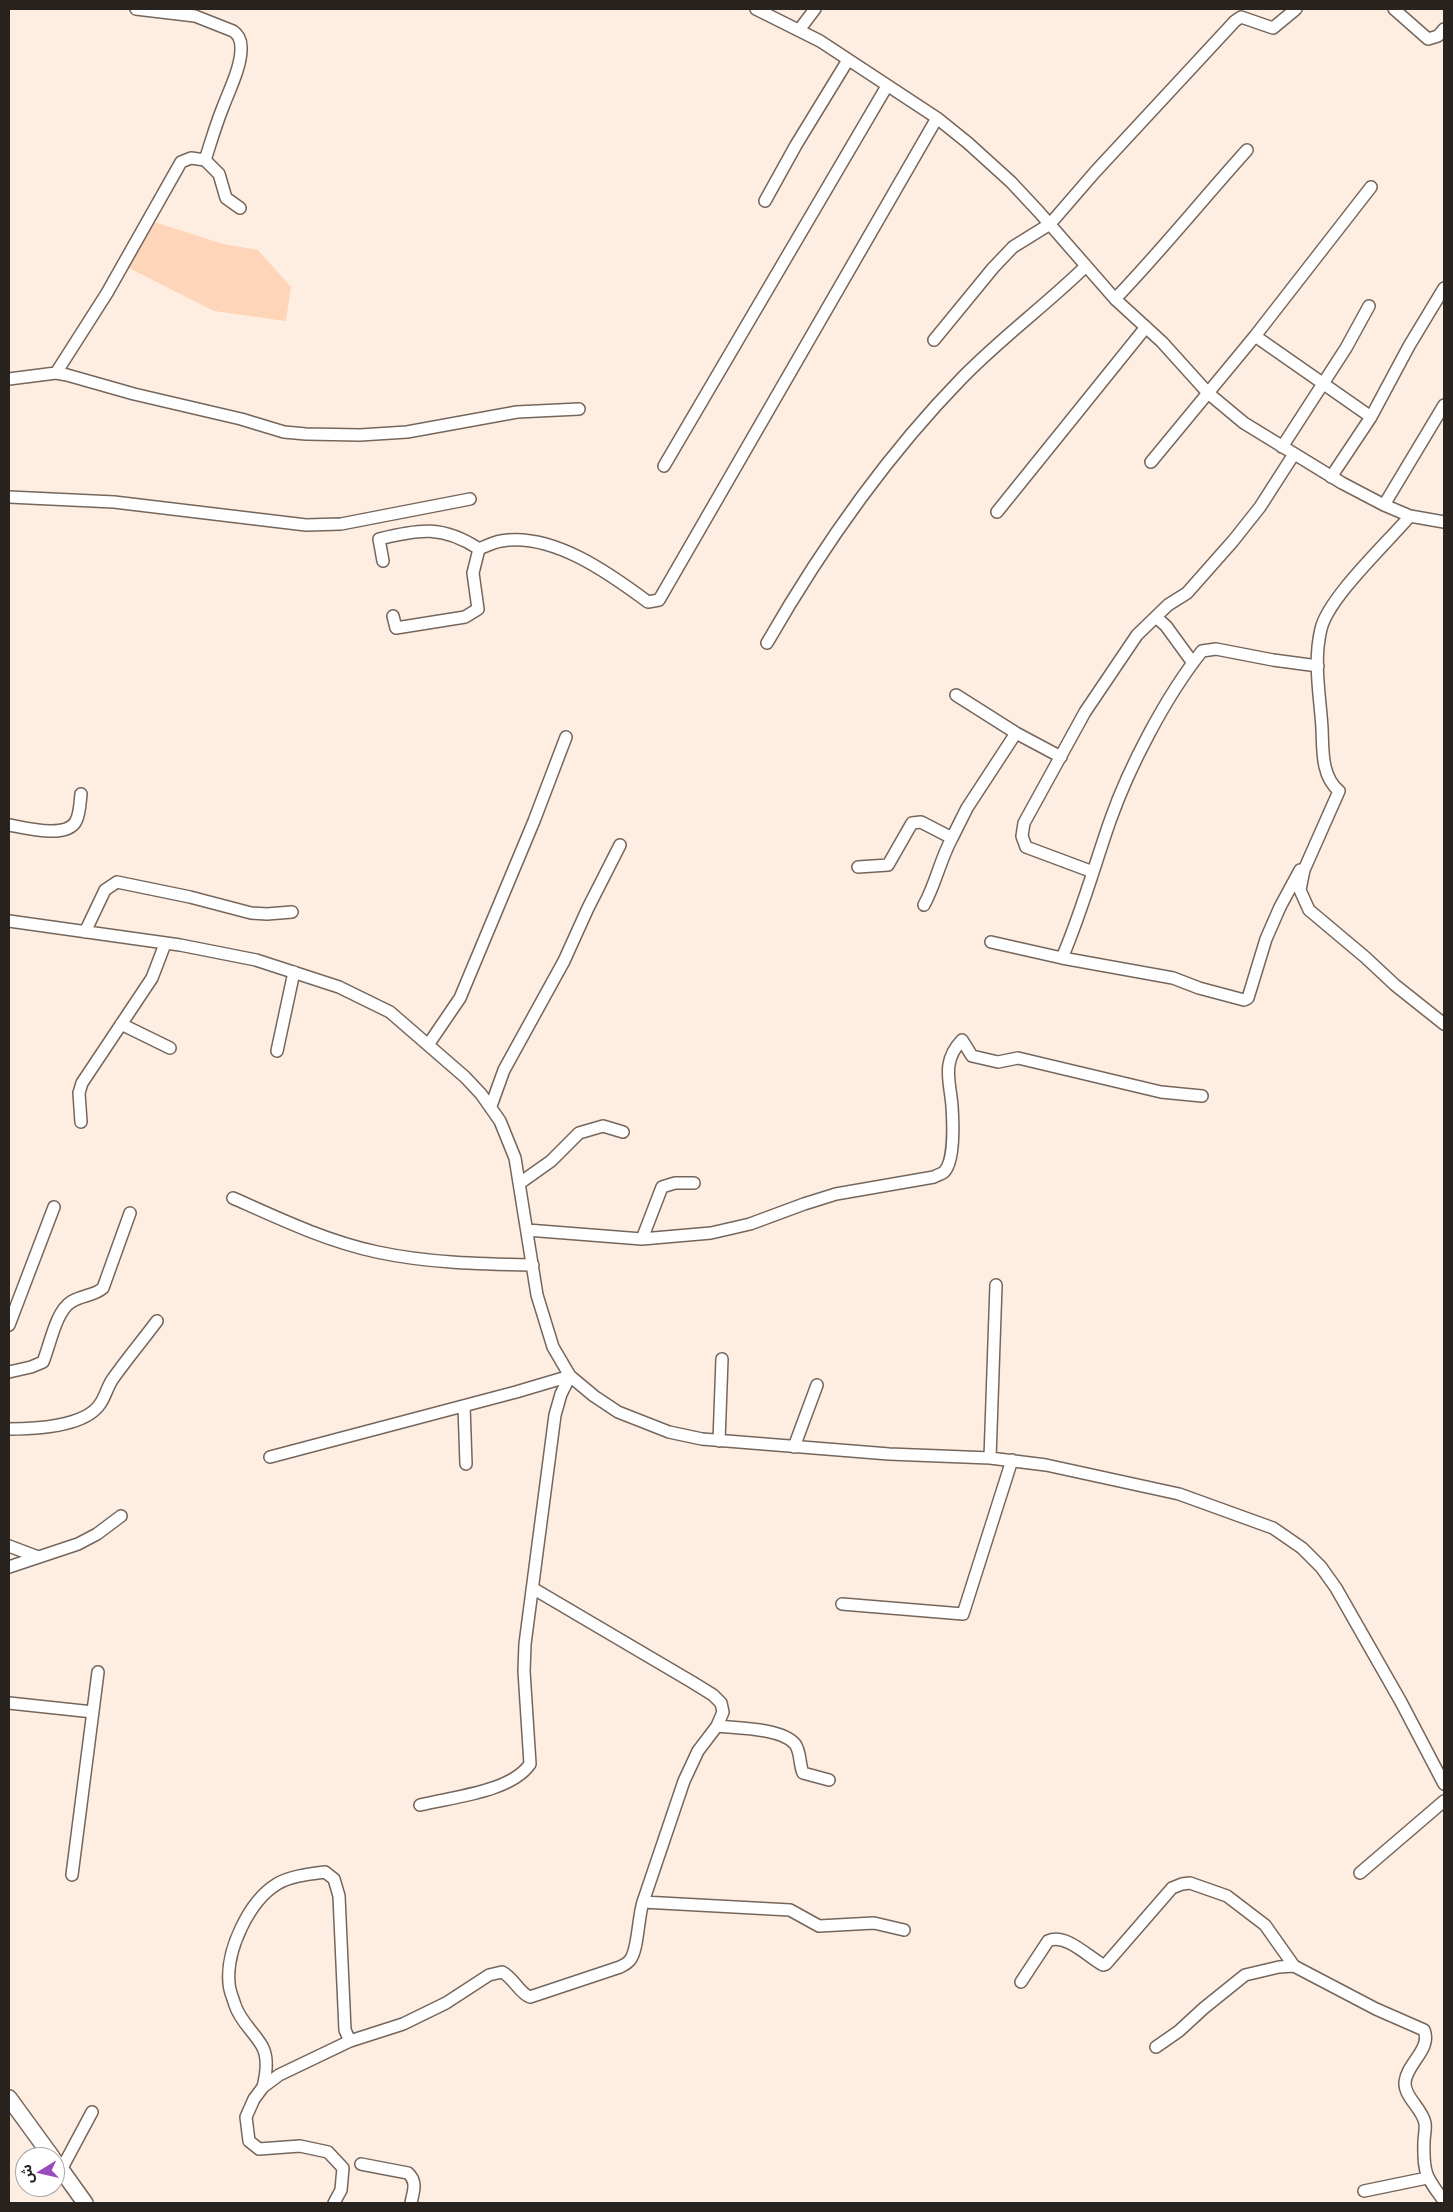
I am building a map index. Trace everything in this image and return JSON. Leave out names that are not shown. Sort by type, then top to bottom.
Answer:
[{"type":"main road","points":[[9,2098],[45,2147]]},
{"type":"main road","points":[[65,2176],[85,2203]]},
{"type":"street","points":[[136,9],[195,16],[238,34],[242,48],[237,68],[205,160]]},
{"type":"street","points":[[756,9],[800,30],[937,118],[989,161],[1050,224],[1114,299],[1146,327],[1208,393],[1244,423],[1331,476],[1384,505],[1410,516],[1444,522]]},
{"type":"street","points":[[800,30],[815,9]]},
{"type":"street","points":[[934,340],[993,268],[1013,247],[1050,224],[1095,172],[1235,20],[1241,17],[1273,28],[1296,9]]},
{"type":"street","points":[[1394,9],[1428,38],[1438,36],[1444,29]]},
{"type":"street","points":[[765,201],[796,145],[848,60]]},
{"type":"street","points":[[664,466],[887,86]]},
{"type":"street","points":[[479,549],[500,540],[528,541],[564,550],[594,564],[648,602],[659,600],[937,118]]},
{"type":"street","points":[[1114,299],[1161,250],[1200,202],[1247,150]]},
{"type":"street","points":[[56,373],[107,293],[181,162],[191,158],[205,160],[219,174],[226,198],[240,208]]},
{"type":"street","points":[[1151,462],[1255,336],[1371,187]]},
{"type":"street","points":[[767,643],[791,601],[847,516],[920,425],[962,378],[1086,266]]},
{"type":"street","points":[[1331,476],[1371,416],[1409,346],[1444,288]]},
{"type":"street","points":[[1282,447],[1346,348],[1369,306]]},
{"type":"street","points":[[997,512],[1146,327]]},
{"type":"street","points":[[1255,336],[1371,416]]},
{"type":"street","points":[[9,380],[56,373],[134,394],[241,419],[284,432],[306,434],[360,436],[407,432],[517,412],[580,409]]},
{"type":"street","points":[[1384,505],[1444,405]]},
{"type":"street","points":[[1093,872],[1026,847],[1022,840],[1024,824],[1085,712],[1136,635],[1168,605],[1187,593],[1239,534],[1294,454]]},
{"type":"street","points":[[9,497],[114,502],[306,525],[322,525],[382,517],[470,500]]},
{"type":"street","points":[[991,942],[1062,958],[1173,978],[1199,988],[1244,1000],[1248,998],[1266,939],[1324,822],[1331,784],[1324,754],[1318,666],[1321,629],[1331,606],[1410,516]]},
{"type":"street","points":[[383,561],[379,539],[432,530],[463,539],[479,549]]},
{"type":"street","points":[[393,616],[396,628],[465,617],[478,609],[473,573],[479,549]]},
{"type":"street","points":[[1156,617],[1166,626],[1193,663]]},
{"type":"street","points":[[1062,958],[1115,808],[1132,768],[1161,713],[1202,651],[1216,649],[1318,666]]},
{"type":"street","points":[[956,695],[1016,733],[1061,757]]},
{"type":"street","points":[[924,905],[936,880],[939,865],[967,808],[1016,733]]},
{"type":"street","points":[[428,1045],[460,998],[534,821],[566,738]]},
{"type":"street","points":[[1331,784],[1339,791],[1304,870],[1300,890],[1309,910],[1365,957],[1394,985],[1444,1024]]},
{"type":"street","points":[[9,826],[58,832],[70,828],[77,819],[81,794]]},
{"type":"street","points":[[858,867],[888,865],[912,823],[920,822],[952,838]]},
{"type":"street","points":[[490,1106],[504,1070],[564,961],[620,845]]},
{"type":"street","points":[[86,932],[105,890],[117,882],[190,897],[251,913],[292,912]]},
{"type":"street","points":[[9,925],[86,932],[238,955],[339,987],[390,1012],[465,1077],[490,1106],[506,1134],[515,1158],[537,1295],[548,1335],[570,1376],[594,1396],[618,1412],[669,1432],[719,1441],[889,1454],[990,1458],[1046,1464],[1179,1494],[1273,1528],[1302,1548],[1321,1568],[1336,1588],[1401,1702],[1444,1784]]},
{"type":"street","points":[[81,1122],[79,1092],[82,1083],[152,978],[165,944]]},
{"type":"street","points":[[277,1051],[294,972]]},
{"type":"street","points":[[122,1024],[170,1048]]},
{"type":"street","points":[[527,1230],[642,1238],[711,1233],[750,1224],[836,1194],[934,1177],[944,1172],[951,1152],[952,1104],[948,1071],[953,1052],[962,1040],[972,1056],[998,1062],[1018,1058],[1161,1092],[1202,1096]]},
{"type":"street","points":[[520,1183],[552,1161],[579,1132],[603,1126],[623,1132]]},
{"type":"street","points":[[642,1238],[662,1187],[694,1183]]},
{"type":"street","points":[[233,1198],[298,1227],[376,1252],[458,1264],[533,1265]]},
{"type":"street","points":[[9,1325],[54,1207]]},
{"type":"street","points":[[9,1372],[43,1362],[64,1307],[72,1301],[97,1293],[103,1288],[130,1213]]},
{"type":"street","points":[[990,1458],[996,1285]]},
{"type":"street","points":[[9,1429],[37,1429],[54,1426],[90,1413],[99,1406],[111,1381],[157,1321]]},
{"type":"street","points":[[719,1441],[722,1359]]},
{"type":"street","points":[[270,1456],[464,1406],[570,1376]]},
{"type":"street","points":[[420,1805],[490,1789],[523,1774],[530,1764],[525,1644],[534,1589],[543,1498],[555,1415],[561,1394],[570,1376]]},
{"type":"street","points":[[794,1447],[817,1385]]},
{"type":"street","points":[[464,1406],[466,1464]]},
{"type":"street","points":[[842,1604],[962,1614],[1012,1460]]},
{"type":"street","points":[[9,1568],[78,1544],[97,1534],[121,1516]]},
{"type":"street","points":[[9,1546],[38,1557]]},
{"type":"street","points":[[334,2203],[341,2190],[343,2168],[328,2152],[300,2146],[259,2149],[249,2141],[246,2116],[254,2099],[263,2087],[279,2075],[350,2041],[403,2024],[446,2003],[489,1975],[502,1972],[516,1982],[524,1994],[530,1996],[620,1967],[630,1962],[635,1952],[639,1915],[684,1781],[698,1752],[717,1726],[723,1712],[721,1703],[713,1695],[534,1589]]},
{"type":"street","points":[[72,1875],[98,1672]]},
{"type":"street","points":[[9,1703],[93,1712]]},
{"type":"street","points":[[717,1726],[760,1730],[787,1738],[799,1752],[803,1773],[829,1780]]},
{"type":"street","points":[[1360,1872],[1444,1801]]},
{"type":"street","points":[[263,2087],[267,2069],[263,2047],[248,2028],[236,2008],[228,1984],[229,1970],[237,1941],[247,1916],[265,1894],[278,1883],[325,1872],[334,1879],[339,1896],[345,2030],[350,2041]]},
{"type":"street","points":[[1021,1982],[1048,1941],[1055,1938],[1063,1939],[1103,1965],[1106,1964],[1172,1888],[1190,1883],[1227,1896],[1265,1925],[1294,1966],[1376,2009],[1424,2030],[1427,2038],[1426,2044],[1409,2071],[1405,2083],[1410,2097],[1421,2112],[1425,2123],[1424,2142],[1427,2178],[1444,2201]]},
{"type":"street","points":[[643,1902],[790,1910],[819,1926],[874,1923],[904,1930]]},
{"type":"street","points":[[1156,2048],[1245,1975],[1278,1967],[1294,1966]]},
{"type":"street","points":[[65,2155],[92,2112]]},
{"type":"street","points":[[361,2164],[408,2174],[412,2177],[415,2185],[411,2203]]},
{"type":"street","points":[[1364,2191],[1427,2178]]},
{"type":"shaded area","points":[[151,221],[223,244],[258,250],[291,287],[286,321],[214,311],[127,267]]}]
